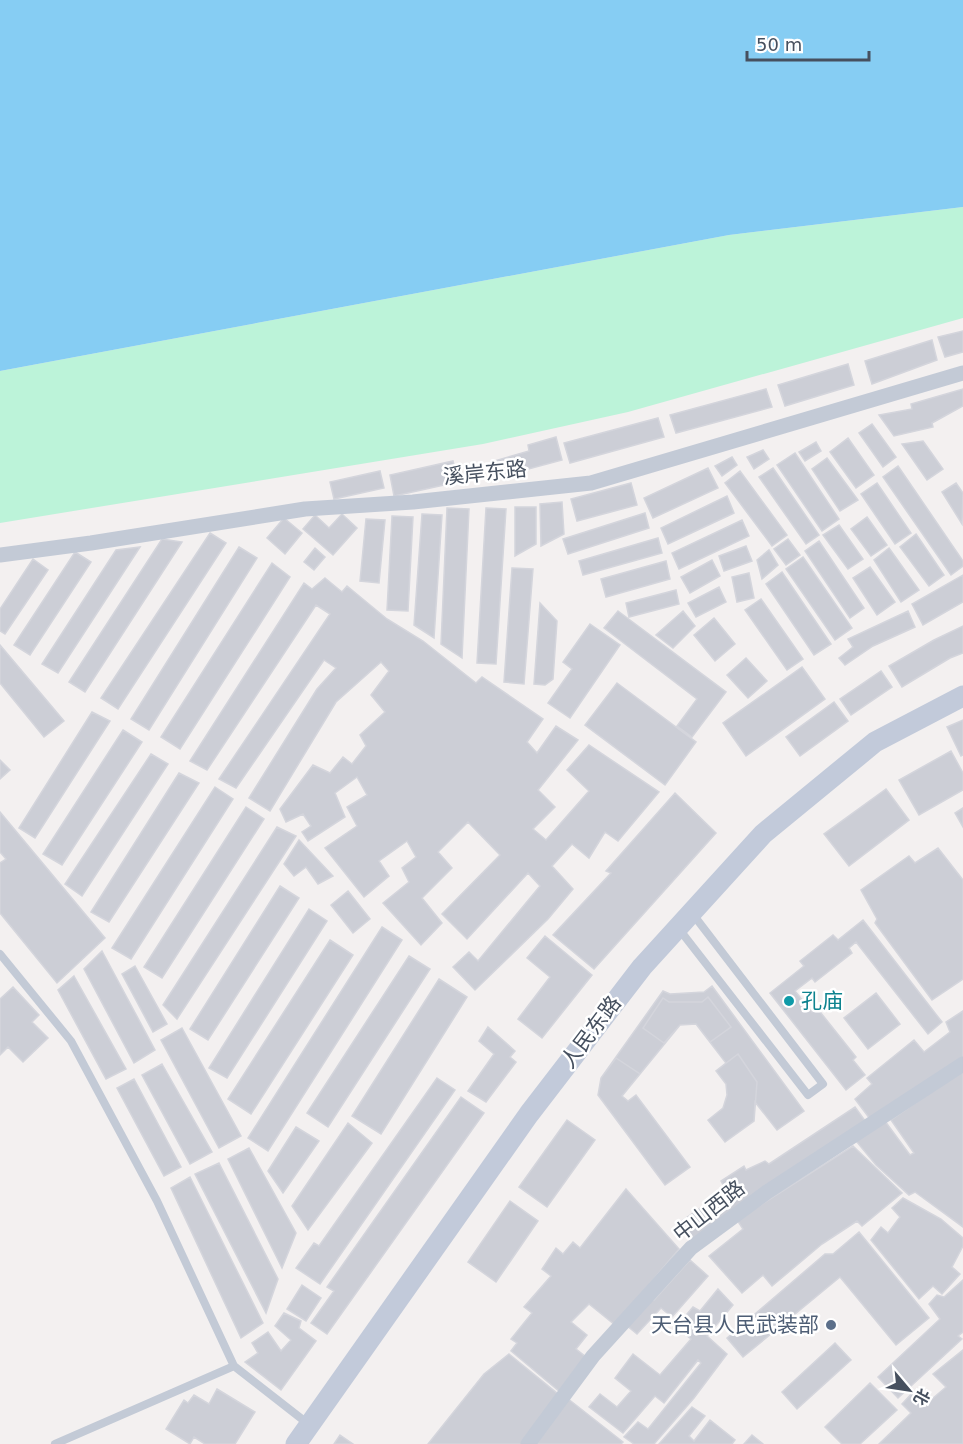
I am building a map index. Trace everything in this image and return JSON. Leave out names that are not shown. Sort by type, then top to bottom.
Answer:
[{"type":"main road","name":"人民东路","points":[[296,1444],[529,1114],[642,967],[763,834],[875,742],[963,696]]},
{"type":"street","name":"溪岸东路","points":[[0,555],[305,509],[413,502],[591,483],[963,373]]},
{"type":"street","name":"中山西路","points":[[528,1444],[593,1356],[692,1248],[767,1192],[963,1064]]},
{"type":"lane","points":[[684,920],[823,1084],[808,1095],[684,920]]},
{"type":"lane","points":[[0,954],[71,1041],[157,1201],[234,1366],[308,1424]]},
{"type":"lane","points":[[55,1444],[234,1366]]},
{"type":"green space","points":[[963,207],[963,318],[628,412],[483,444],[0,523],[0,371],[729,235]]},
{"type":"water","points":[[0,0],[963,0],[963,207],[729,235],[0,371]]},
{"type":"building","points":[[963,331],[963,352],[945,357],[938,337]]},
{"type":"building","points":[[932,340],[937,360],[872,384],[865,361]]},
{"type":"building","points":[[848,364],[854,385],[785,406],[778,385]]},
{"type":"building","points":[[766,389],[772,407],[676,433],[670,415]]},
{"type":"building","points":[[963,389],[963,406],[932,423],[933,427],[894,436],[879,415],[912,409],[911,404]]},
{"type":"building","points":[[658,418],[664,437],[570,463],[564,443]]},
{"type":"building","points":[[872,424],[896,457],[883,467],[859,433]]},
{"type":"building","points":[[556,437],[562,460],[495,478],[491,462],[529,451],[528,445]]},
{"type":"building","points":[[848,438],[874,475],[856,488],[830,452]]},
{"type":"building","points":[[923,441],[943,469],[927,480],[902,444]]},
{"type":"building","points":[[816,442],[821,451],[805,461],[799,452]]},
{"type":"building","points":[[763,450],[769,459],[754,469],[747,457]]},
{"type":"building","points":[[795,453],[839,519],[822,531],[777,465]]},
{"type":"building","points":[[732,457],[737,465],[722,476],[715,466]]},
{"type":"building","points":[[827,458],[858,500],[840,511],[812,469]]},
{"type":"building","points":[[453,461],[458,482],[394,496],[390,475]]},
{"type":"building","points":[[898,466],[963,561],[963,566],[951,575],[883,477]]},
{"type":"building","points":[[708,468],[718,488],[653,518],[644,498]]},
{"type":"building","points":[[773,468],[819,535],[806,544],[759,477]]},
{"type":"building","points":[[380,471],[384,488],[334,499],[330,482]]},
{"type":"building","points":[[740,471],[787,535],[772,546],[725,483]]},
{"type":"building","points":[[631,483],[637,505],[577,521],[571,499]]},
{"type":"building","points":[[877,483],[911,533],[895,544],[861,494]]},
{"type":"building","points":[[956,483],[963,493],[962,524],[942,492]]},
{"type":"building","points":[[727,496],[734,513],[668,544],[661,528]]},
{"type":"building","points":[[562,502],[564,534],[541,546],[540,504]]},
{"type":"building","points":[[515,507],[536,507],[536,544],[515,556]]},
{"type":"building","points":[[447,508],[469,509],[462,658],[441,644]]},
{"type":"building","points":[[486,508],[506,509],[496,664],[477,663]]},
{"type":"building","points":[[645,513],[649,528],[568,554],[563,539]]},
{"type":"building","points":[[342,514],[357,528],[333,555],[303,529],[315,515],[329,528]]},
{"type":"building","points":[[422,514],[442,515],[434,638],[414,625]]},
{"type":"building","points":[[392,516],[413,517],[408,611],[387,610]]},
{"type":"building","points":[[867,517],[887,545],[871,556],[851,529]]},
{"type":"building","points":[[284,518],[302,533],[285,554],[267,538]]},
{"type":"building","points":[[366,519],[385,520],[379,583],[360,581]]},
{"type":"building","points":[[742,520],[749,536],[679,569],[672,553]]},
{"type":"building","points":[[839,525],[863,559],[848,569],[823,535]]},
{"type":"building","points":[[210,533],[226,543],[118,709],[101,698]]},
{"type":"building","points":[[916,534],[944,575],[929,586],[900,547]]},
{"type":"building","points":[[658,538],[662,553],[583,575],[579,561]]},
{"type":"building","points":[[162,539],[182,542],[85,692],[69,682]]},
{"type":"building","points":[[788,539],[800,555],[786,565],[774,549]]},
{"type":"building","points":[[819,541],[864,608],[850,618],[805,551]]},
{"type":"building","points":[[746,546],[752,561],[724,571],[719,556]]},
{"type":"building","points":[[140,547],[58,673],[42,664],[116,550]]},
{"type":"building","points":[[239,547],[257,558],[149,730],[131,719]]},
{"type":"building","points":[[315,548],[325,557],[314,570],[304,562]]},
{"type":"building","points":[[889,548],[919,590],[901,602],[874,560]]},
{"type":"building","points":[[769,550],[778,565],[762,579],[757,560]]},
{"type":"building","points":[[75,552],[91,562],[30,655],[14,645]]},
{"type":"building","points":[[803,557],[852,628],[835,640],[786,569]]},
{"type":"building","points":[[33,559],[48,570],[5,634],[0,631],[0,609]]},
{"type":"building","points":[[712,560],[720,576],[690,593],[681,577]]},
{"type":"building","points":[[666,561],[670,579],[606,597],[601,579]]},
{"type":"building","points":[[272,563],[290,577],[180,749],[161,737]]},
{"type":"building","points":[[870,567],[895,602],[877,615],[853,578]]},
{"type":"building","points":[[512,568],[533,569],[524,684],[504,682]]},
{"type":"building","points":[[782,572],[831,644],[814,655],[766,584]]},
{"type":"building","points":[[749,573],[754,598],[737,602],[732,577]]},
{"type":"building","points":[[963,575],[963,602],[923,625],[912,604]]},
{"type":"building","points":[[325,578],[342,592],[347,586],[387,619],[423,641],[476,683],[482,677],[543,719],[527,742],[537,753],[556,726],[578,740],[538,790],[555,807],[533,829],[546,840],[589,791],[567,770],[589,745],[659,792],[618,841],[605,832],[589,858],[572,844],[552,866],[573,889],[548,919],[475,990],[453,967],[469,952],[478,961],[540,886],[528,873],[467,939],[442,914],[500,855],[468,822],[438,852],[452,868],[422,898],[442,923],[421,945],[383,903],[409,882],[402,868],[416,857],[407,841],[379,861],[389,876],[364,897],[325,848],[357,826],[347,807],[367,795],[357,777],[335,793],[345,817],[308,841],[302,832],[311,826],[303,814],[286,822],[280,809],[313,765],[330,773],[343,757],[352,764],[366,746],[360,735],[385,712],[371,695],[389,671],[381,662],[336,702],[270,811],[249,798],[317,689],[336,668],[324,660],[236,788],[219,779],[330,614],[316,605],[207,770],[190,761],[304,583],[312,589]]},
{"type":"building","points":[[719,587],[726,602],[696,617],[688,603]]},
{"type":"building","points":[[676,590],[679,604],[629,617],[626,603]]},
{"type":"building","points":[[761,599],[803,659],[787,670],[745,610]]},
{"type":"building","points":[[540,603],[557,621],[553,679],[545,685],[534,684]]},
{"type":"building","points":[[618,611],[726,692],[692,737],[677,726],[697,699],[604,628]]},
{"type":"building","points":[[683,611],[695,626],[673,648],[656,635]]},
{"type":"building","points":[[908,611],[915,627],[873,646],[845,665],[839,658],[853,647],[848,639]]},
{"type":"building","points":[[714,618],[735,644],[715,661],[694,635]]},
{"type":"building","points":[[590,624],[620,645],[570,718],[548,703],[572,669],[563,662]]},
{"type":"building","points":[[963,626],[963,653],[950,658],[902,687],[889,666]]},
{"type":"building","points":[[0,645],[64,721],[44,737],[0,683]]},
{"type":"building","points":[[746,658],[767,681],[748,698],[727,675]]},
{"type":"building","points":[[802,667],[825,699],[746,756],[723,723]]},
{"type":"building","points":[[881,671],[892,687],[851,715],[840,699]]},
{"type":"building","points":[[617,683],[696,742],[665,785],[585,725]]},
{"type":"building","points":[[834,702],[848,721],[800,756],[786,737]]},
{"type":"building","points":[[92,712],[110,721],[35,838],[19,828]]},
{"type":"building","points":[[963,720],[963,755],[961,756],[947,727]]},
{"type":"building","points":[[123,730],[142,742],[62,865],[43,854]]},
{"type":"building","points":[[951,751],[963,773],[963,790],[919,815],[899,780]]},
{"type":"building","points":[[151,754],[168,764],[82,896],[65,884]]},
{"type":"building","points":[[0,760],[10,770],[0,779]]},
{"type":"building","points":[[179,773],[199,783],[109,922],[91,912]]},
{"type":"building","points":[[215,787],[233,799],[131,959],[112,948]]},
{"type":"building","points":[[886,789],[909,820],[849,866],[824,834]]},
{"type":"building","points":[[675,793],[716,833],[594,969],[553,935],[611,873],[606,871]]},
{"type":"building","points":[[246,807],[264,819],[162,978],[144,967]]},
{"type":"building","points":[[963,808],[963,827],[955,813]]},
{"type":"building","points":[[0,812],[105,938],[57,983],[0,913],[0,863],[6,859],[0,852]]},
{"type":"building","points":[[277,827],[296,836],[177,1019],[163,1005]]},
{"type":"building","points":[[299,840],[333,876],[318,884],[306,867],[294,876],[284,864]]},
{"type":"building","points":[[938,848],[963,880],[963,979],[932,1000],[875,923],[877,919],[861,890],[909,856],[915,863]]},
{"type":"building","points":[[280,886],[299,898],[208,1040],[190,1029]]},
{"type":"building","points":[[348,891],[370,919],[353,933],[331,905]]},
{"type":"building","points":[[309,909],[327,921],[227,1078],[209,1068]]},
{"type":"building","name":"孔庙","points":[[863,920],[942,1022],[928,1034],[856,942],[849,948],[852,953],[815,982],[812,978],[795,991],[812,1012],[817,1008],[856,1057],[853,1060],[865,1075],[846,1090],[770,993],[804,966],[800,961],[833,935],[838,940]]},
{"type":"building","points":[[382,927],[402,940],[268,1151],[248,1138]]},
{"type":"building","points":[[545,936],[592,975],[542,1038],[518,1019],[550,977],[527,958]]},
{"type":"building","points":[[330,940],[353,955],[251,1114],[228,1099]]},
{"type":"building","points":[[102,951],[155,1050],[134,1063],[84,969]]},
{"type":"building","points":[[409,956],[430,969],[328,1127],[307,1113]]},
{"type":"building","points":[[135,966],[167,1024],[153,1032],[122,974]]},
{"type":"building","points":[[74,976],[126,1069],[106,1079],[58,990]]},
{"type":"building","points":[[439,979],[467,997],[381,1134],[352,1116]]},
{"type":"building","points":[[712,986],[804,1111],[777,1130],[755,1102],[754,1121],[725,1142],[708,1120],[723,1108],[727,1095],[726,1084],[716,1071],[726,1063],[696,1024],[680,1025],[622,1096],[628,1101],[636,1095],[690,1167],[665,1185],[598,1095],[601,1078],[663,991],[670,994],[704,992]]},
{"type":"building","points":[[13,987],[39,1015],[32,1022],[48,1038],[23,1062],[8,1047],[0,1055],[0,999]]},
{"type":"building","points":[[876,993],[900,1024],[868,1049],[844,1018]]},
{"type":"building","points":[[708,997],[731,1027],[710,1042],[696,1024],[680,1025],[664,1043],[643,1028],[663,998],[669,1002],[702,1002]]},
{"type":"building","points":[[963,1011],[963,1057],[870,1119],[855,1099],[872,1084],[867,1078],[914,1040],[924,1052],[950,1032],[946,1022]]},
{"type":"building","points":[[488,1027],[515,1051],[510,1057],[516,1062],[486,1102],[468,1091],[494,1054],[479,1041]]},
{"type":"building","points":[[182,1028],[241,1136],[219,1148],[161,1040]]},
{"type":"building","points":[[738,1054],[757,1082],[754,1121],[725,1142],[708,1120],[723,1108],[727,1095],[726,1084],[716,1071]]},
{"type":"building","points":[[616,1058],[640,1074],[622,1096],[628,1101],[636,1095],[690,1167],[665,1185],[598,1095],[601,1078]]},
{"type":"building","points":[[162,1064],[212,1152],[190,1164],[142,1075]]},
{"type":"building","points":[[963,1070],[963,1227],[915,1192],[909,1195],[876,1165],[856,1141],[885,1121],[910,1155],[914,1153],[891,1120]]},
{"type":"building","points":[[437,1078],[455,1090],[320,1284],[296,1268],[314,1243],[319,1246]]},
{"type":"building","points":[[134,1079],[181,1167],[164,1176],[117,1088]]},
{"type":"building","points":[[461,1097],[484,1113],[327,1334],[311,1323],[334,1291],[327,1287]]},
{"type":"building","points":[[855,1107],[866,1122],[694,1242],[679,1223],[726,1190],[721,1181],[744,1166],[746,1170],[765,1161],[769,1164]]},
{"type":"building","points":[[567,1120],[595,1140],[547,1207],[519,1187]]},
{"type":"building","points":[[348,1123],[372,1143],[308,1230],[292,1206]]},
{"type":"building","points":[[296,1127],[319,1141],[283,1193],[268,1171]]},
{"type":"building","points":[[853,1146],[902,1193],[862,1226],[857,1221],[822,1244],[772,1286],[763,1275],[742,1293],[709,1256],[743,1229],[737,1220]]},
{"type":"building","points":[[249,1148],[296,1233],[282,1268],[228,1159]]},
{"type":"building","points":[[219,1163],[278,1279],[266,1313],[195,1174]]},
{"type":"building","points":[[190,1177],[263,1323],[241,1338],[171,1188]]},
{"type":"building","points":[[626,1189],[679,1249],[615,1325],[589,1304],[571,1322],[587,1335],[576,1349],[586,1357],[560,1392],[511,1351],[517,1343],[511,1339],[532,1313],[524,1307],[551,1276],[542,1269],[556,1248],[563,1254],[573,1242],[580,1248]]},
{"type":"building","points":[[903,1198],[941,1219],[963,1238],[963,1246],[952,1267],[960,1274],[942,1294],[933,1286],[919,1299],[871,1240],[881,1227],[888,1233],[900,1217],[892,1208]]},
{"type":"building","points":[[510,1201],[538,1221],[496,1282],[468,1262]]},
{"type":"building","points":[[859,1232],[929,1318],[896,1345],[840,1277],[743,1357],[727,1338],[825,1254],[833,1254]]},
{"type":"building","points":[[690,1260],[708,1276],[672,1317],[661,1308],[637,1334],[626,1325],[650,1298],[654,1300]]},
{"type":"building","points":[[963,1280],[963,1332],[958,1336],[962,1339],[898,1398],[878,1377],[940,1319],[929,1304],[937,1295],[944,1297]]},
{"type":"building","points":[[302,1285],[321,1298],[306,1321],[287,1309]]},
{"type":"building","points":[[718,1289],[733,1305],[707,1336],[727,1354],[694,1398],[654,1444],[634,1444],[624,1437],[638,1422],[648,1429],[701,1363],[698,1360],[664,1403],[655,1396],[623,1433],[589,1407],[600,1394],[617,1407],[631,1391],[615,1378],[633,1354],[660,1375],[691,1339],[676,1327],[693,1307],[700,1311]]},
{"type":"building","points":[[284,1313],[301,1321],[299,1328],[316,1341],[281,1390],[245,1362],[258,1353],[252,1343],[268,1332],[281,1351],[291,1340],[275,1326]]},
{"type":"building","points":[[835,1343],[851,1360],[797,1409],[782,1392]]},
{"type":"building","points":[[963,1350],[963,1444],[879,1444],[911,1413],[902,1404],[913,1392],[925,1405],[946,1387],[933,1374]]},
{"type":"building","points":[[509,1354],[558,1394],[522,1444],[428,1444],[484,1374]]},
{"type":"building","points":[[870,1383],[897,1410],[860,1444],[842,1444],[825,1427]]},
{"type":"building","points":[[217,1389],[255,1412],[235,1444],[205,1444],[194,1437],[190,1444],[166,1429],[184,1400],[188,1403],[194,1395],[209,1404]]},
{"type":"building","points":[[567,1398],[623,1442],[621,1444],[534,1444]]},
{"type":"building","points":[[692,1407],[705,1416],[689,1436],[694,1441],[710,1420],[735,1440],[732,1444],[659,1444]]},
{"type":"building","points":[[340,1435],[353,1444],[334,1444]]},
{"type":"building","points":[[752,1435],[763,1444],[744,1444]]},
{"type":"place","name":"孔庙","points":[[789,1001]]},
{"type":"place","name":"天台县人民武装部","points":[[831,1325]]}]
